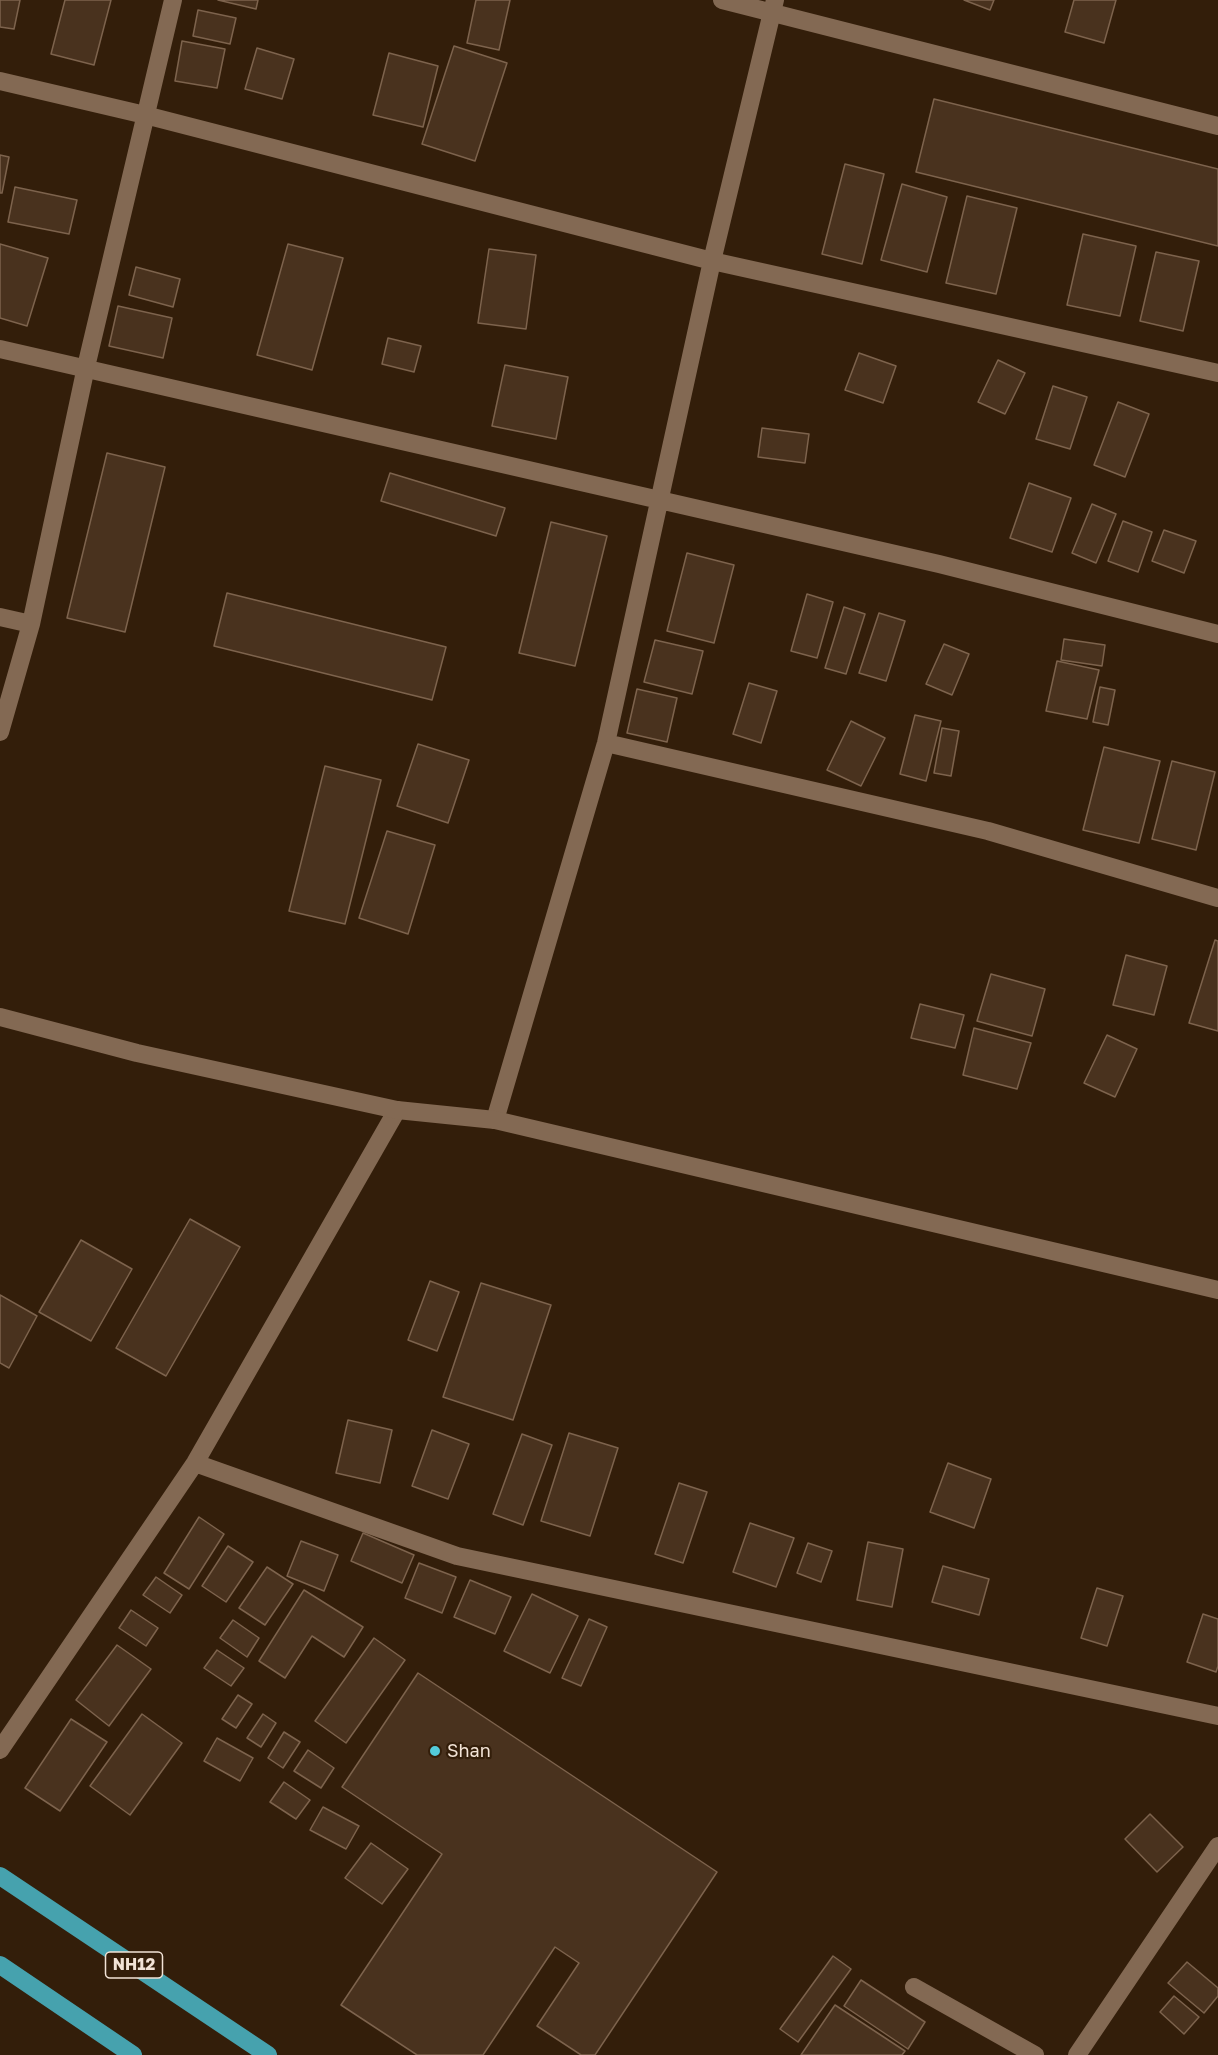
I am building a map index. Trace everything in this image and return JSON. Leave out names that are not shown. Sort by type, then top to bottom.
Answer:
[{"type":"highway","name":"NH12","points":[[0,1876],[268,2055]]},
{"type":"highway","points":[[0,1965],[133,2055]]},
{"type":"street","points":[[0,732],[31,624],[86,367],[173,0]]},
{"type":"street","points":[[722,0],[774,6],[1218,126]]},
{"type":"street","points":[[495,1120],[606,743],[712,261],[774,6]]},
{"type":"street","points":[[0,81],[145,115],[712,261],[1218,373]]},
{"type":"street","points":[[0,348],[939,564],[1218,634]]},
{"type":"street","points":[[0,617],[31,624]]},
{"type":"street","points":[[606,743],[988,831],[1218,898]]},
{"type":"street","points":[[0,1017],[137,1053],[397,1110],[495,1120],[1218,1290]]},
{"type":"street","points":[[0,1750],[195,1463],[397,1110]]},
{"type":"street","points":[[195,1463],[457,1556],[1218,1716]]},
{"type":"street","points":[[1077,2055],[1218,1846]]},
{"type":"street","points":[[914,1987],[1035,2055]]},
{"type":"building","points":[[0,0],[20,0],[14,29],[0,27]]},
{"type":"building","points":[[65,0],[111,0],[94,65],[51,54]]},
{"type":"building","points":[[218,0],[258,0],[256,9]]},
{"type":"building","points":[[476,0],[510,0],[499,50],[467,43]]},
{"type":"building","points":[[964,0],[994,0],[990,10]]},
{"type":"building","points":[[1074,0],[1116,0],[1104,43],[1065,32]]},
{"type":"building","points":[[198,10],[236,18],[230,44],[193,36]]},
{"type":"building","points":[[182,41],[225,49],[217,88],[175,81]]},
{"type":"building","points":[[454,46],[507,63],[475,161],[422,144]]},
{"type":"building","points":[[257,48],[294,59],[282,99],[245,89]]},
{"type":"building","points":[[389,53],[438,66],[423,127],[373,115]]},
{"type":"building","points":[[934,99],[1218,169],[1218,246],[916,172]]},
{"type":"building","points":[[0,155],[9,157],[2,193],[0,193]]},
{"type":"building","points":[[845,164],[884,174],[862,264],[822,254]]},
{"type":"building","points":[[902,184],[947,197],[927,272],[881,260]]},
{"type":"building","points":[[15,187],[77,200],[69,234],[8,222]]},
{"type":"building","points":[[967,196],[1017,208],[996,294],[946,283]]},
{"type":"building","points":[[1083,234],[1136,246],[1120,316],[1067,305]]},
{"type":"building","points":[[0,244],[48,258],[27,326],[0,318]]},
{"type":"building","points":[[288,244],[343,258],[312,370],[257,355]]},
{"type":"building","points":[[489,249],[536,255],[526,329],[478,323]]},
{"type":"building","points":[[1156,252],[1199,261],[1183,331],[1140,321]]},
{"type":"building","points":[[136,267],[180,279],[173,307],[129,295]]},
{"type":"building","points":[[118,306],[172,318],[163,358],[109,346]]},
{"type":"building","points":[[388,338],[421,346],[414,372],[382,364]]},
{"type":"building","points":[[859,353],[896,366],[883,403],[845,390]]},
{"type":"building","points":[[998,360],[1025,373],[1005,414],[978,402]]},
{"type":"building","points":[[505,365],[568,377],[556,439],[492,426]]},
{"type":"building","points":[[1053,386],[1087,397],[1070,449],[1036,439]]},
{"type":"building","points":[[1118,402],[1149,414],[1125,477],[1094,465]]},
{"type":"building","points":[[762,428],[809,434],[805,463],[758,457]]},
{"type":"building","points":[[107,453],[165,467],[125,632],[67,618]]},
{"type":"building","points":[[390,473],[505,508],[496,536],[381,501]]},
{"type":"building","points":[[1029,483],[1071,498],[1052,552],[1010,538]]},
{"type":"building","points":[[1092,504],[1116,514],[1096,563],[1072,553]]},
{"type":"building","points":[[1123,521],[1152,532],[1138,572],[1108,561]]},
{"type":"building","points":[[551,522],[607,536],[575,666],[519,653]]},
{"type":"building","points":[[1164,530],[1196,541],[1184,573],[1152,561]]},
{"type":"building","points":[[687,553],[734,565],[714,643],[667,631]]},
{"type":"building","points":[[227,593],[446,647],[432,700],[214,646]]},
{"type":"building","points":[[807,594],[833,602],[817,658],[791,651]]},
{"type":"building","points":[[844,607],[865,614],[846,674],[825,668]]},
{"type":"building","points":[[879,613],[905,621],[886,681],[859,673]]},
{"type":"building","points":[[1064,639],[1105,645],[1102,666],[1061,660]]},
{"type":"building","points":[[655,640],[703,651],[692,694],[644,682]]},
{"type":"building","points":[[944,644],[969,654],[952,695],[926,684]]},
{"type":"building","points":[[1057,661],[1099,670],[1087,719],[1046,711]]},
{"type":"building","points":[[749,683],[777,691],[761,743],[733,734]]},
{"type":"building","points":[[1100,687],[1115,690],[1108,725],[1093,722]]},
{"type":"building","points":[[637,689],[677,698],[667,742],[627,733]]},
{"type":"building","points":[[915,715],[941,721],[926,781],[900,774]]},
{"type":"building","points":[[851,721],[885,738],[861,786],[827,770]]},
{"type":"building","points":[[942,728],[959,731],[951,776],[934,773]]},
{"type":"building","points":[[418,744],[469,760],[448,823],[397,806]]},
{"type":"building","points":[[1104,747],[1160,761],[1139,843],[1083,830]]},
{"type":"building","points":[[1172,761],[1215,772],[1196,850],[1152,839]]},
{"type":"building","points":[[325,766],[381,780],[345,924],[289,911]]},
{"type":"building","points":[[387,831],[435,845],[408,934],[359,918]]},
{"type":"building","points":[[1215,940],[1218,941],[1218,1031],[1189,1023]]},
{"type":"building","points":[[1126,955],[1167,966],[1154,1015],[1113,1005]]},
{"type":"building","points":[[991,974],[1045,989],[1032,1036],[977,1021]]},
{"type":"building","points":[[920,1004],[964,1015],[955,1048],[911,1038]]},
{"type":"building","points":[[974,1028],[1031,1043],[1017,1089],[963,1075]]},
{"type":"building","points":[[1107,1035],[1137,1049],[1115,1097],[1084,1083]]},
{"type":"building","points":[[190,1219],[240,1247],[166,1376],[116,1348]]},
{"type":"building","points":[[81,1240],[132,1269],[91,1341],[39,1312]]},
{"type":"building","points":[[430,1281],[459,1292],[437,1351],[408,1340]]},
{"type":"building","points":[[481,1283],[551,1305],[513,1420],[443,1397]]},
{"type":"building","points":[[0,1295],[37,1316],[9,1368],[0,1363]]},
{"type":"building","points":[[348,1420],[392,1430],[380,1483],[336,1473]]},
{"type":"building","points":[[432,1430],[469,1444],[448,1499],[412,1486]]},
{"type":"building","points":[[569,1433],[618,1448],[590,1536],[541,1521]]},
{"type":"building","points":[[522,1434],[552,1445],[523,1525],[493,1514]]},
{"type":"building","points":[[948,1463],[991,1479],[974,1528],[930,1512]]},
{"type":"building","points":[[679,1483],[707,1492],[683,1563],[655,1554]]},
{"type":"building","points":[[199,1517],[224,1534],[189,1589],[164,1573]]},
{"type":"building","points":[[750,1523],[794,1538],[776,1587],[733,1572]]},
{"type":"building","points":[[363,1533],[414,1555],[402,1583],[351,1561]]},
{"type":"building","points":[[301,1541],[338,1555],[324,1591],[287,1576]]},
{"type":"building","points":[[868,1542],[903,1549],[892,1607],[857,1600]]},
{"type":"building","points":[[808,1543],[832,1551],[821,1582],[797,1573]]},
{"type":"building","points":[[228,1546],[253,1562],[226,1602],[202,1586]]},
{"type":"building","points":[[419,1563],[456,1577],[442,1613],[405,1598]]},
{"type":"building","points":[[943,1566],[989,1579],[979,1615],[932,1602]]},
{"type":"building","points":[[267,1567],[293,1584],[265,1625],[239,1608]]},
{"type":"building","points":[[156,1577],[182,1595],[170,1613],[143,1595]]},
{"type":"building","points":[[470,1580],[511,1597],[495,1634],[454,1617]]},
{"type":"building","points":[[1097,1588],[1123,1596],[1107,1646],[1081,1638]]},
{"type":"building","points":[[304,1590],[363,1627],[344,1657],[312,1636],[285,1678],[259,1661]]},
{"type":"building","points":[[532,1594],[578,1616],[550,1673],[504,1651]]},
{"type":"building","points":[[131,1610],[158,1628],[146,1646],[119,1628]]},
{"type":"building","points":[[1203,1614],[1218,1619],[1216,1672],[1187,1662]]},
{"type":"building","points":[[589,1619],[607,1627],[581,1686],[562,1678]]},
{"type":"building","points":[[233,1620],[259,1638],[247,1657],[220,1638]]},
{"type":"building","points":[[374,1638],[405,1660],[346,1743],[315,1721]]},
{"type":"building","points":[[117,1645],[151,1669],[109,1726],[76,1700]]},
{"type":"building","points":[[217,1650],[244,1668],[231,1686],[204,1668]]},
{"type":"building","points":[[418,1673],[717,1872],[595,2055],[581,2055],[537,2026],[579,1963],[555,1947],[483,2055],[417,2055],[341,2005],[442,1854],[342,1787]]},
{"type":"building","points":[[238,1695],[252,1704],[236,1728],[222,1719]]},
{"type":"building","points":[[142,1714],[182,1743],[130,1815],[90,1786]]},
{"type":"building","points":[[263,1714],[276,1723],[261,1747],[247,1738]]},
{"type":"building","points":[[71,1719],[107,1742],[60,1811],[25,1788]]},
{"type":"building","points":[[284,1732],[300,1742],[283,1768],[268,1758]]},
{"type":"building","points":[[217,1738],[253,1758],[240,1781],[204,1761]]},
{"type":"building","points":[[308,1750],[334,1768],[321,1788],[294,1771]]},
{"type":"building","points":[[284,1782],[310,1800],[296,1819],[270,1802]]},
{"type":"building","points":[[323,1807],[359,1826],[346,1849],[310,1830]]},
{"type":"building","points":[[1150,1814],[1183,1847],[1157,1872],[1125,1839]]},
{"type":"building","points":[[371,1843],[408,1869],[382,1904],[345,1878]]},
{"type":"building","points":[[833,1956],[851,1969],[798,2042],[780,2029]]},
{"type":"building","points":[[1187,1962],[1218,1988],[1218,1996],[1204,2013],[1168,1983]]},
{"type":"building","points":[[861,1980],[925,2022],[908,2049],[844,2006]]},
{"type":"building","points":[[1174,1996],[1199,2017],[1184,2034],[1160,2012]]},
{"type":"building","points":[[835,2005],[905,2051],[902,2055],[801,2055]]},
{"type":"place","name":"Shan","points":[[435,1751]]}]
